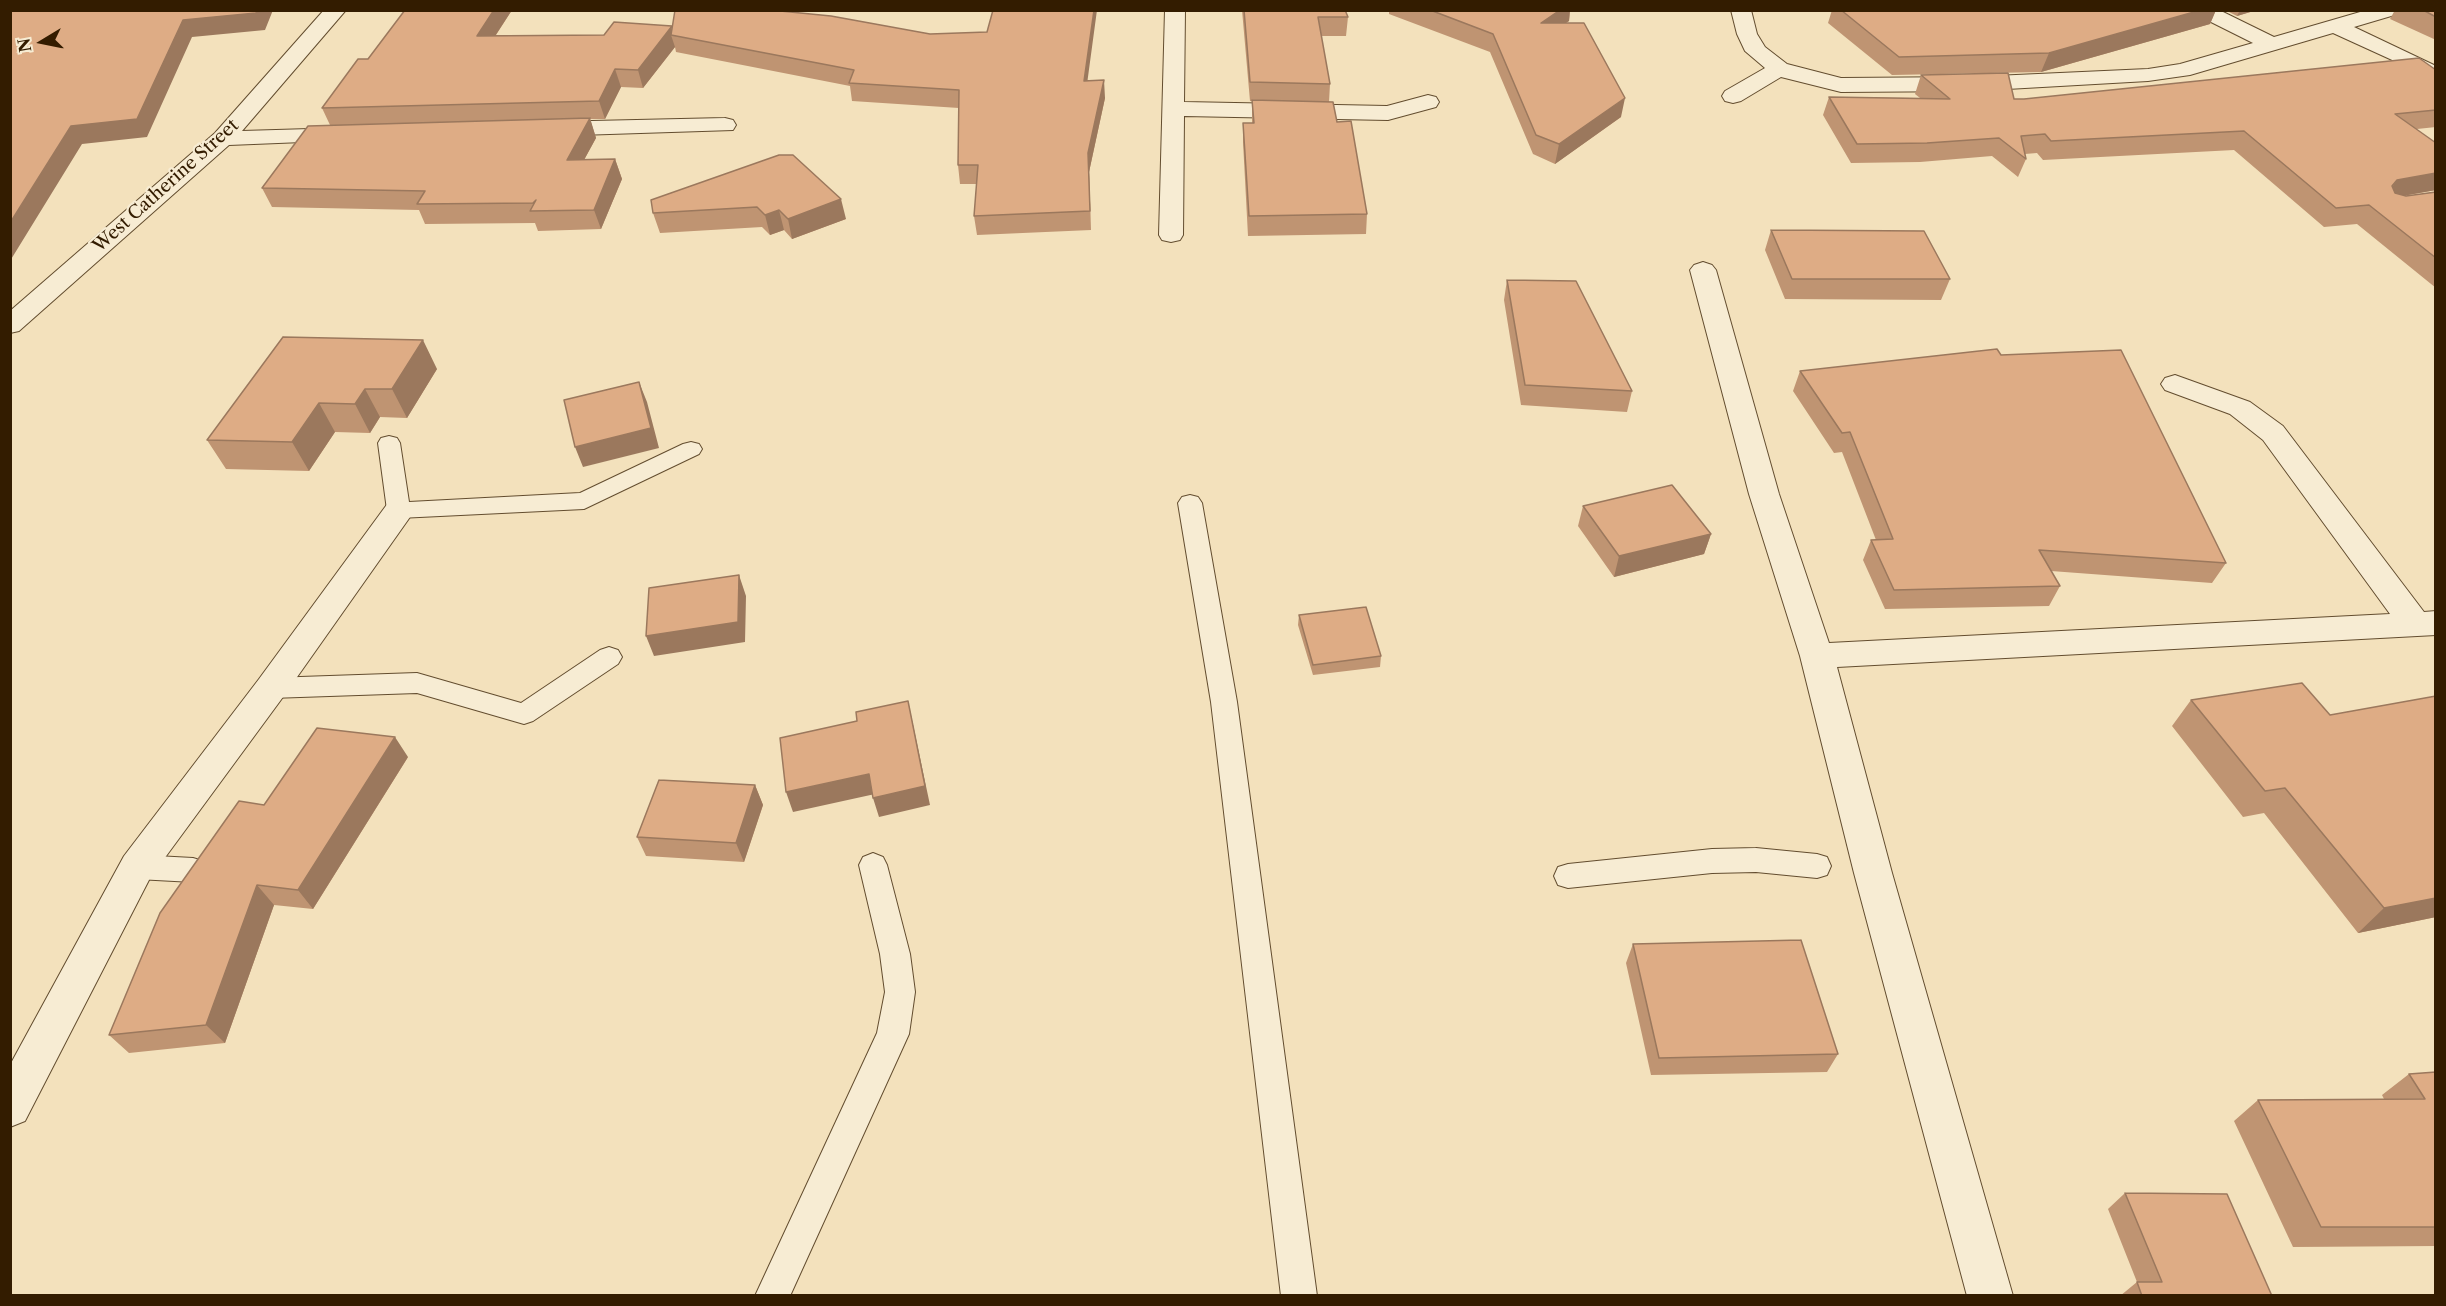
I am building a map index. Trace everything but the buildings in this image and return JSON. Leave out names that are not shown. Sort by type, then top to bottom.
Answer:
[{"type":"street","name":"West Catherine Street","points":[[10,324],[222,138],[336,10]]},
{"type":"street","points":[[1171,235],[1175,10]]},
{"type":"street","points":[[1741,10],[1747,34],[1756,51],[1779,69],[1841,85],[1972,84],[2148,75],[2207,65],[2391,10]]},
{"type":"street","points":[[2202,10],[2273,45]]},
{"type":"street","points":[[2337,27],[2436,74]]},
{"type":"street","points":[[1733,96],[1779,69]]},
{"type":"street","points":[[1174,109],[1388,113],[1428,102]]},
{"type":"street","points":[[522,130],[725,125]]},
{"type":"street","points":[[222,138],[366,134]]},
{"type":"street","points":[[1703,270],[1764,494],[1817,656],[1873,873],[1990,1296]]},
{"type":"street","points":[[2175,384],[2240,408],[2274,433],[2425,624]]},
{"type":"street","points":[[10,1107],[137,867],[272,688],[399,510]]},
{"type":"street","points":[[1817,656],[2425,624]]},
{"type":"lane","points":[[389,443],[399,510],[584,501],[691,449]]},
{"type":"lane","points":[[1190,503],[1224,702],[1299,1296]]},
{"type":"lane","points":[[272,688],[417,683],[524,714],[609,657]]},
{"type":"lane","points":[[1568,876],[1712,861],[1756,860],[1817,866]]},
{"type":"lane","points":[[772,1296],[893,1034],[900,992],[895,954],[873,865]]},
{"type":"lane","points":[[137,867],[194,870]]}]
